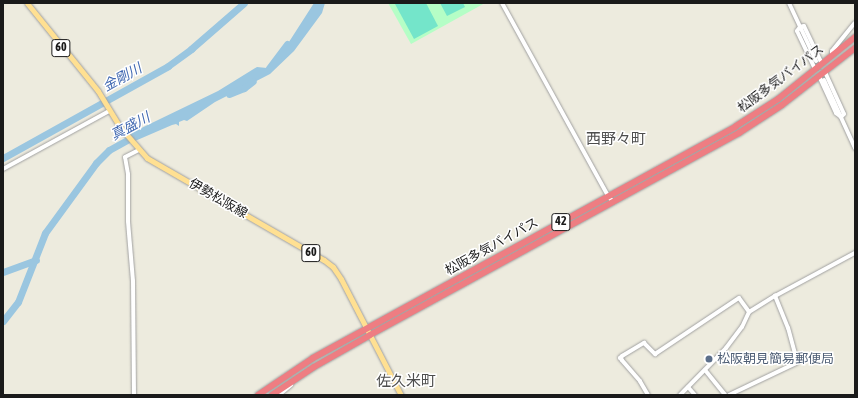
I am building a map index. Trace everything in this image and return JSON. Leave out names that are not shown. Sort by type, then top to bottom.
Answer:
[{"type":"highway","name":"松阪多気バイパス","points":[[258,395],[313,358],[366,328],[736,126],[778,99],[815,69],[819,62],[832,55],[855,37]]},
{"type":"highway","name":"松阪多気バイパス","points":[[272,395],[297,378],[370,335],[739,133],[821,78],[825,72],[855,48]]},
{"type":"main road","name":"伊勢松阪線","points":[[27,3],[98,91],[109,112],[125,134],[137,149],[147,158],[330,264],[341,279],[401,395]]},
{"type":"street","points":[[502,3],[572,133],[608,196],[613,202]]},
{"type":"street","points":[[789,3],[800,27]]},
{"type":"street","points":[[832,55],[832,51],[855,23]]},
{"type":"street","points":[[800,27],[804,26],[819,62]]},
{"type":"street","points":[[800,27],[797,31],[815,69]]},
{"type":"street","points":[[825,72],[844,114],[841,117]]},
{"type":"street","points":[[821,78],[836,113],[841,117],[855,148]]},
{"type":"street","points":[[3,169],[109,112]]},
{"type":"street","points":[[134,395],[133,281],[128,221],[128,174],[125,157],[137,149]]},
{"type":"street","points":[[680,395],[705,370],[742,327],[749,312],[775,296],[855,253]]},
{"type":"street","points":[[729,395],[796,363],[797,361],[788,328],[775,296]]},
{"type":"street","points":[[648,395],[640,381],[620,358],[622,356],[644,343],[655,354],[739,298],[749,312]]},
{"type":"street","points":[[705,370],[725,395]]},
{"type":"street","points":[[279,395],[293,384],[297,378]]},
{"type":"street","points":[[688,387],[696,395]]},
{"type":"green space","points":[[388,3],[485,3],[411,44]]},
{"type":"shaded area","points":[[314,3],[325,3],[322,13],[294,51],[270,74],[215,102],[187,121],[184,120],[179,122],[179,126],[176,124],[172,125],[135,141],[129,134],[218,91],[257,67],[267,68],[278,59]]},
{"type":"shaded area","points":[[426,3],[438,26],[414,39],[395,4]]},
{"type":"shaded area","points":[[440,3],[463,3],[465,7],[447,16]]},
{"type":"waterway","name":"金剛川","points":[[3,158],[168,66],[191,49],[244,3]]},
{"type":"waterway","name":"真盛川","points":[[269,68],[287,44]]},
{"type":"waterway","name":"真盛川","points":[[229,94],[244,88],[253,81]]},
{"type":"waterway","name":"真盛川","points":[[3,321],[18,302],[45,233],[96,163],[109,150],[136,135]]},
{"type":"waterway","points":[[3,272],[36,260]]},
{"type":"tunnel","points":[[816,61],[824,80]]},
{"type":"place","name":"松阪朝見簡易郵便局","points":[[709,359]]},
{"type":"district","name":"西野々町","points":[[616,139]]},
{"type":"district","name":"佐久米町","points":[[406,381]]}]
